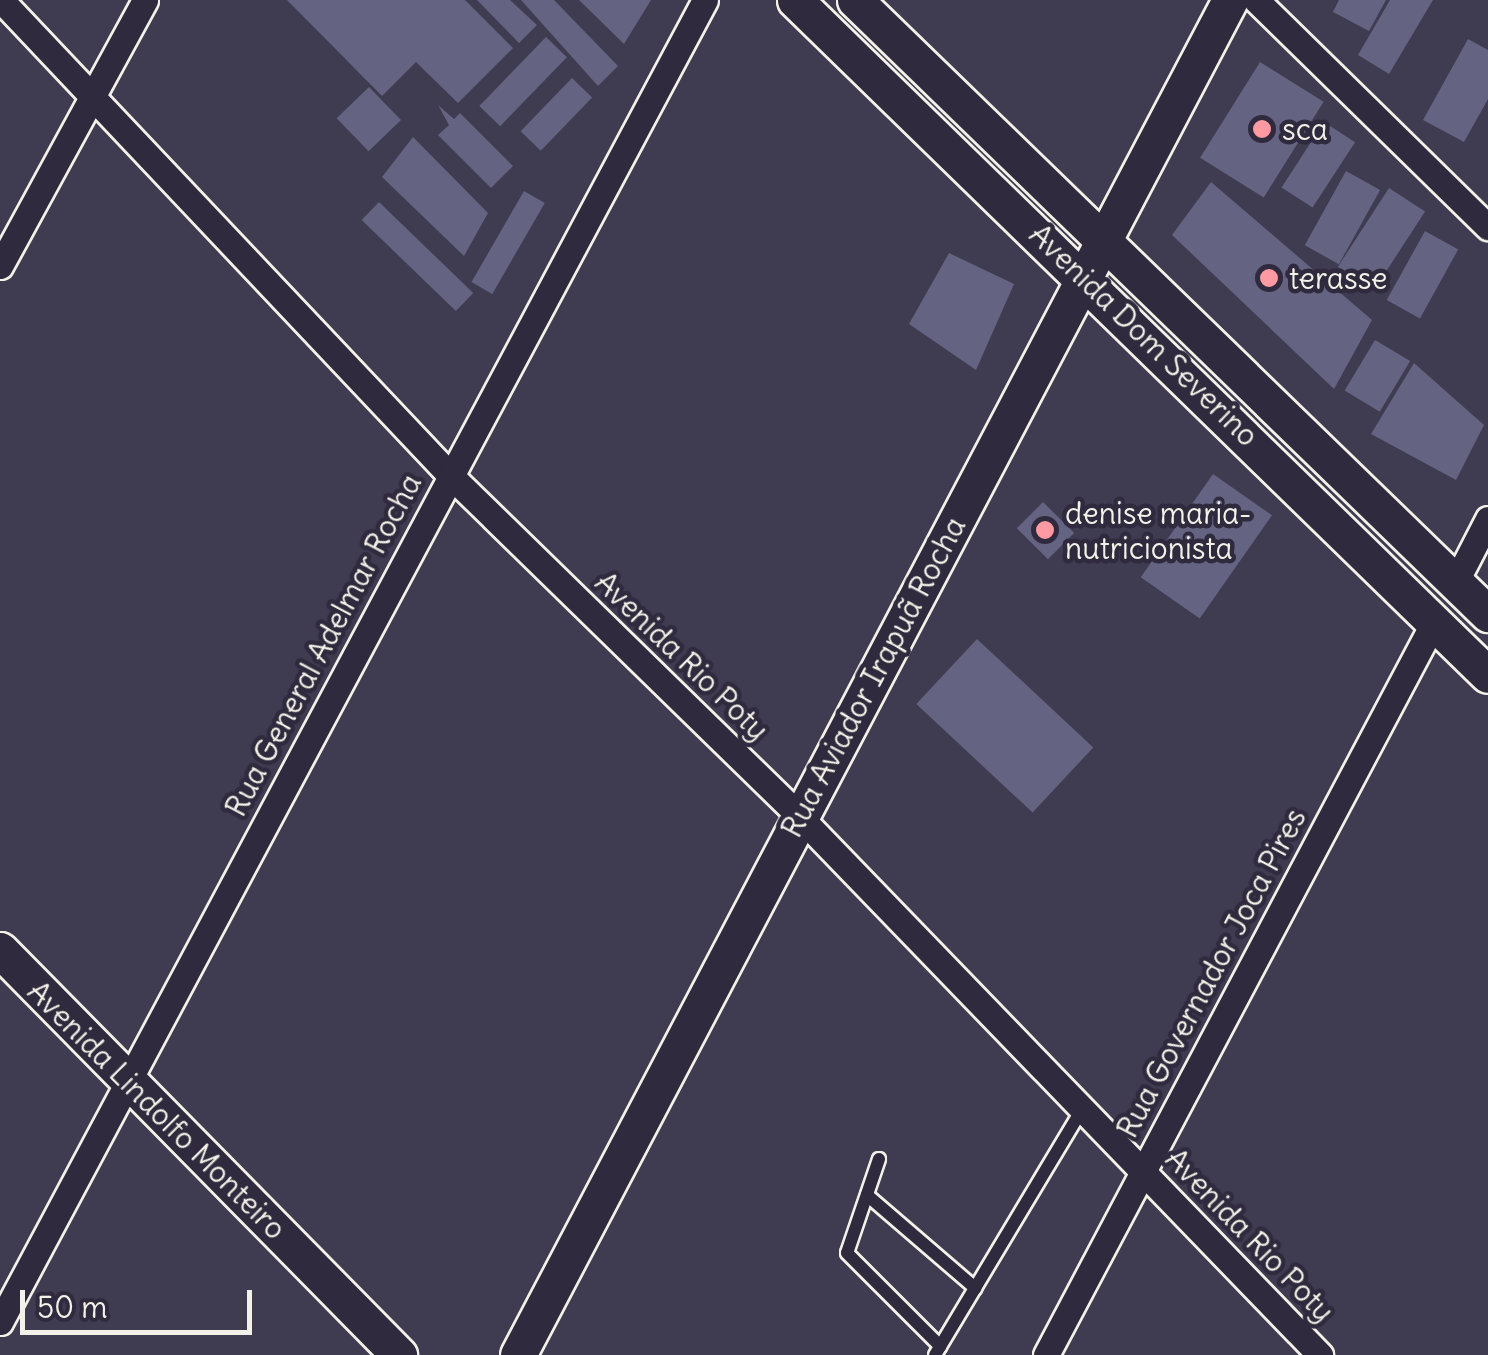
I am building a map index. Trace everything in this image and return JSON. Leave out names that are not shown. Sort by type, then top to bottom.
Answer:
[{"type":"street","name":"Avenida Rio Poty","points":[[1,0],[449,474],[799,816],[1320,1355]]},
{"type":"street","points":[[0,266],[145,0]]},
{"type":"street","name":"Rua General Adelmar Rocha","points":[[0,1322],[705,0]]},
{"type":"street","name":"Avenida Dom Severino","points":[[795,0],[1087,276],[1488,675]]},
{"type":"street","name":"Avenida Dom Severino","points":[[855,0],[1488,614]]},
{"type":"street","name":"Rua Aviador Irapuã Rocha","points":[[518,1355],[1230,0]]},
{"type":"street","points":[[1256,0],[1488,226]]},
{"type":"street","points":[[1455,582],[1488,520]]},
{"type":"street","name":"Rua Governador Joca Pires","points":[[1046,1355],[1434,622]]},
{"type":"street","name":"Avenida Lindolfo Monteiro","points":[[0,950],[399,1355]]},
{"type":"lane","points":[[879,1159],[846,1253],[937,1351],[1083,1108]]},
{"type":"lane","points":[[867,1196],[975,1288]]},
{"type":"building","points":[[287,0],[465,0],[513,48],[458,103],[416,62],[382,96]]},
{"type":"building","points":[[477,0],[510,0],[537,25],[519,43]]},
{"type":"building","points":[[521,0],[554,0],[618,66],[598,86]]},
{"type":"building","points":[[579,0],[651,0],[624,44]]},
{"type":"building","points":[[1339,0],[1386,0],[1369,31],[1333,12]]},
{"type":"building","points":[[1390,0],[1433,0],[1389,74],[1358,55]]},
{"type":"building","points":[[546,37],[567,57],[500,126],[479,106]]},
{"type":"building","points":[[1468,39],[1488,50],[1488,99],[1464,142],[1423,120]]},
{"type":"building","name":"sca","points":[[1260,62],[1324,102],[1264,198],[1200,158]]},
{"type":"building","points":[[572,78],[592,97],[541,151],[521,131]]},
{"type":"building","points":[[369,87],[401,120],[369,151],[337,118]]},
{"type":"building","points":[[438,105],[454,119],[460,113],[513,166],[491,188],[438,135],[449,125]]},
{"type":"building","points":[[1324,122],[1355,142],[1313,208],[1282,187]]},
{"type":"building","points":[[413,137],[488,213],[464,256],[382,177]]},
{"type":"building","points":[[1346,171],[1380,190],[1339,264],[1305,245]]},
{"type":"building","name":"terasse","points":[[1211,182],[1372,320],[1334,389],[1172,235]]},
{"type":"building","points":[[1389,188],[1425,211],[1374,290],[1338,267]]},
{"type":"building","points":[[524,191],[545,203],[492,294],[472,282]]},
{"type":"building","points":[[379,202],[473,293],[456,311],[362,220]]},
{"type":"building","points":[[1425,231],[1458,249],[1420,319],[1387,300]]},
{"type":"building","points":[[949,253],[1014,284],[976,370],[909,324]]},
{"type":"building","points":[[1375,340],[1410,361],[1380,412],[1345,391]]},
{"type":"building","points":[[1414,363],[1484,425],[1456,480],[1371,434]]},
{"type":"building","points":[[1213,474],[1272,515],[1200,619],[1141,577]]},
{"type":"building","name":"denise maria- nutricionista","points":[[1043,502],[1074,533],[1048,559],[1017,528]]},
{"type":"building","points":[[977,639],[1093,747],[1033,813],[916,704]]},
{"type":"place","name":"sca","points":[[1262,129]]},
{"type":"place","name":"terasse","points":[[1269,278]]},
{"type":"place","name":"denise maria- nutricionista","points":[[1045,530]]}]
